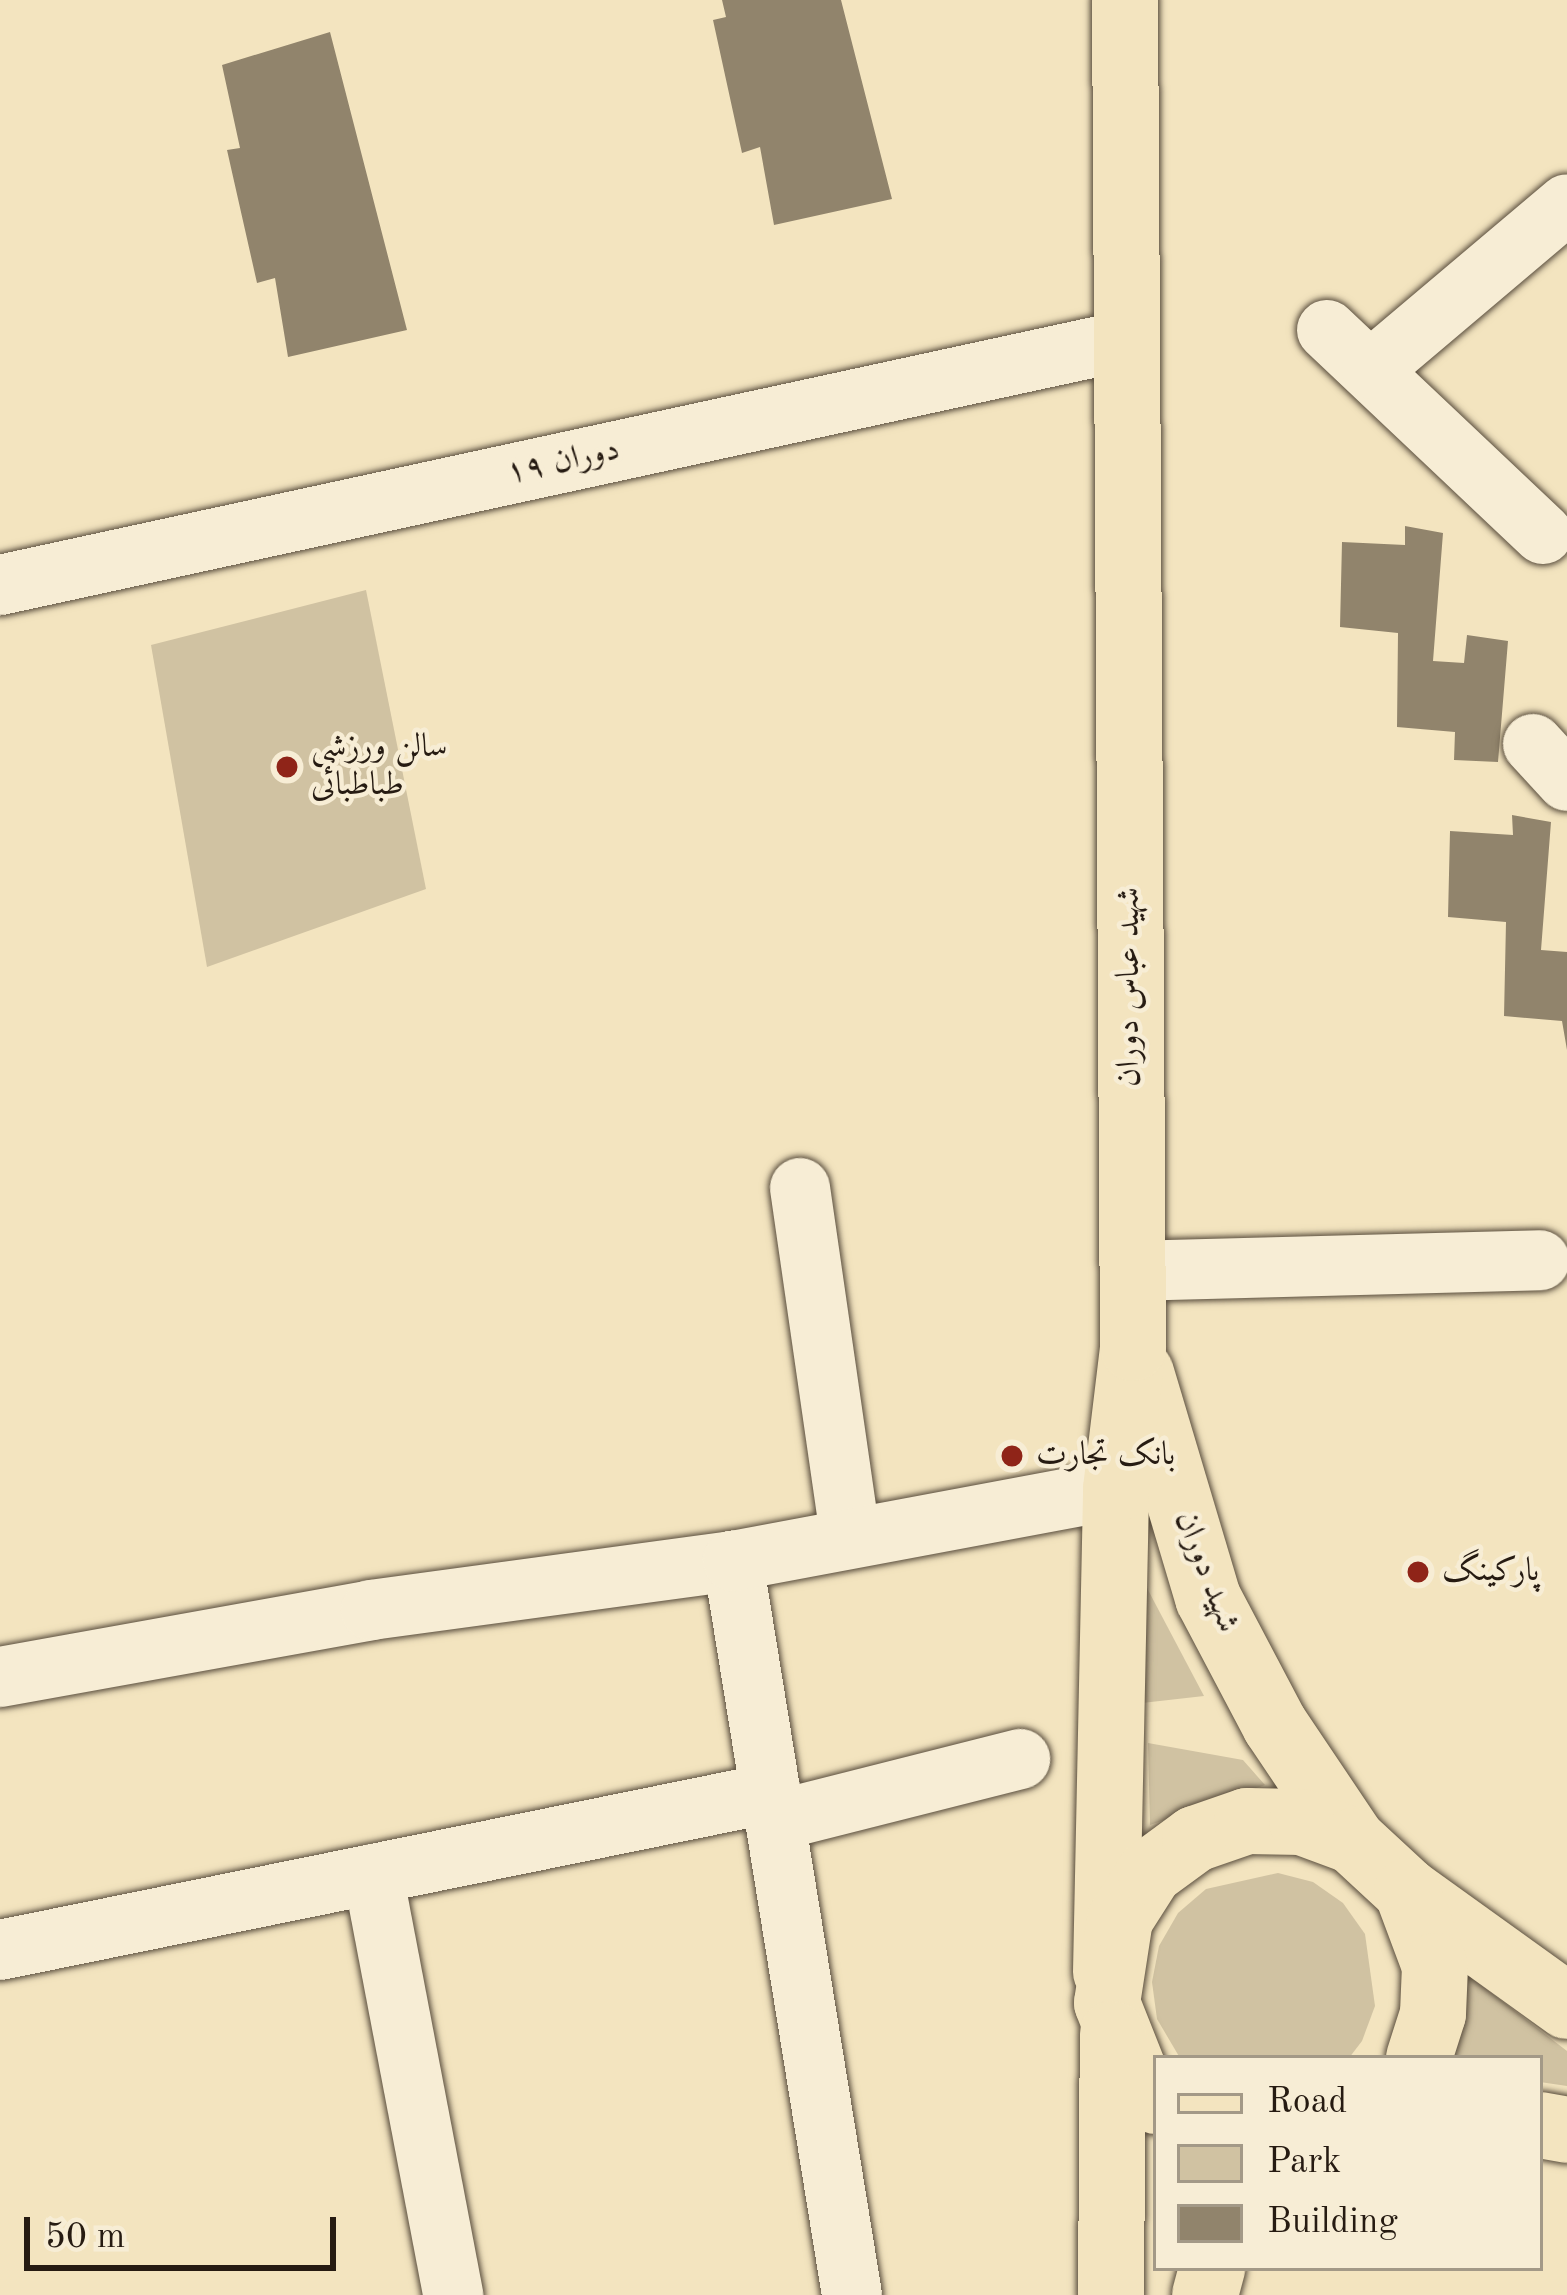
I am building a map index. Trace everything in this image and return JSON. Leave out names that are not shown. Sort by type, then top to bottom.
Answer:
[{"type":"main road","name":"شهید عباس دوران","points":[[1110,2003],[1116,1489],[1133,1348],[1125,0]]},
{"type":"main road","name":"شهید دوران","points":[[1133,1348],[1208,1598],[1275,1725],[1353,1841]]},
{"type":"main road","points":[[1111,2295],[1110,2003],[1120,1918],[1150,1872],[1195,1839],[1247,1821],[1302,1822],[1353,1841],[1407,1891],[1567,2006]]},
{"type":"main road","points":[[1407,1891],[1435,1966],[1433,2014],[1419,2055]]},
{"type":"main road","points":[[1110,2003],[1153,2095]]},
{"type":"street","points":[[1372,370],[1567,204]]},
{"type":"street","points":[[1327,330],[1543,534]]},
{"type":"street","name":"دوران ۱۹","points":[[0,585],[1127,340]]},
{"type":"street","points":[[800,1188],[850,1537]]},
{"type":"street","points":[[1131,1271],[1540,1260]]},
{"type":"street","points":[[0,1677],[371,1610],[733,1561],[1116,1489]]},
{"type":"street","points":[[733,1561],[852,2295]]},
{"type":"street","points":[[0,1950],[373,1874],[1020,1760]]},
{"type":"street","points":[[373,1874],[452,2295]]},
{"type":"green space","name":"سالن ورزشی طباطبائی","points":[[366,590],[426,889],[207,967],[151,645]]},
{"type":"green space","points":[[1138,1571],[1204,1696],[1142,1703]]},
{"type":"green space","points":[[1148,1743],[1243,1760],[1265,1785],[1150,1825]]},
{"type":"green space","points":[[1278,1873],[1313,1882],[1343,1903],[1365,1934],[1375,2006],[1351,2055],[1178,2055],[1157,2019],[1152,1982],[1159,1946],[1178,1913],[1206,1889]]},
{"type":"green space","points":[[1460,1969],[1567,2051],[1567,2086],[1543,2082],[1543,2055],[1443,2055]]},
{"type":"building","points":[[722,0],[841,0],[892,199],[774,225],[760,147],[742,153],[713,20],[726,17]]},
{"type":"building","points":[[330,32],[407,330],[288,357],[275,278],[257,283],[227,150],[240,148],[222,65]]},
{"type":"building","points":[[1405,526],[1443,533],[1433,661],[1464,663],[1467,635],[1508,641],[1498,762],[1454,760],[1455,732],[1397,727],[1398,633],[1340,627],[1342,542],[1405,545]]},
{"type":"building","points":[[1512,815],[1551,822],[1541,950],[1567,952],[1567,1050],[1562,1021],[1504,1016],[1506,922],[1448,917],[1450,831],[1513,835]]},
{"type":"place","name":"سالن ورزشی طباطبائی","points":[[287,767]]},
{"type":"place","name":"بانک تجارت","points":[[1012,1456]]},
{"type":"place","name":"پارکینگ","points":[[1418,1572]]}]
